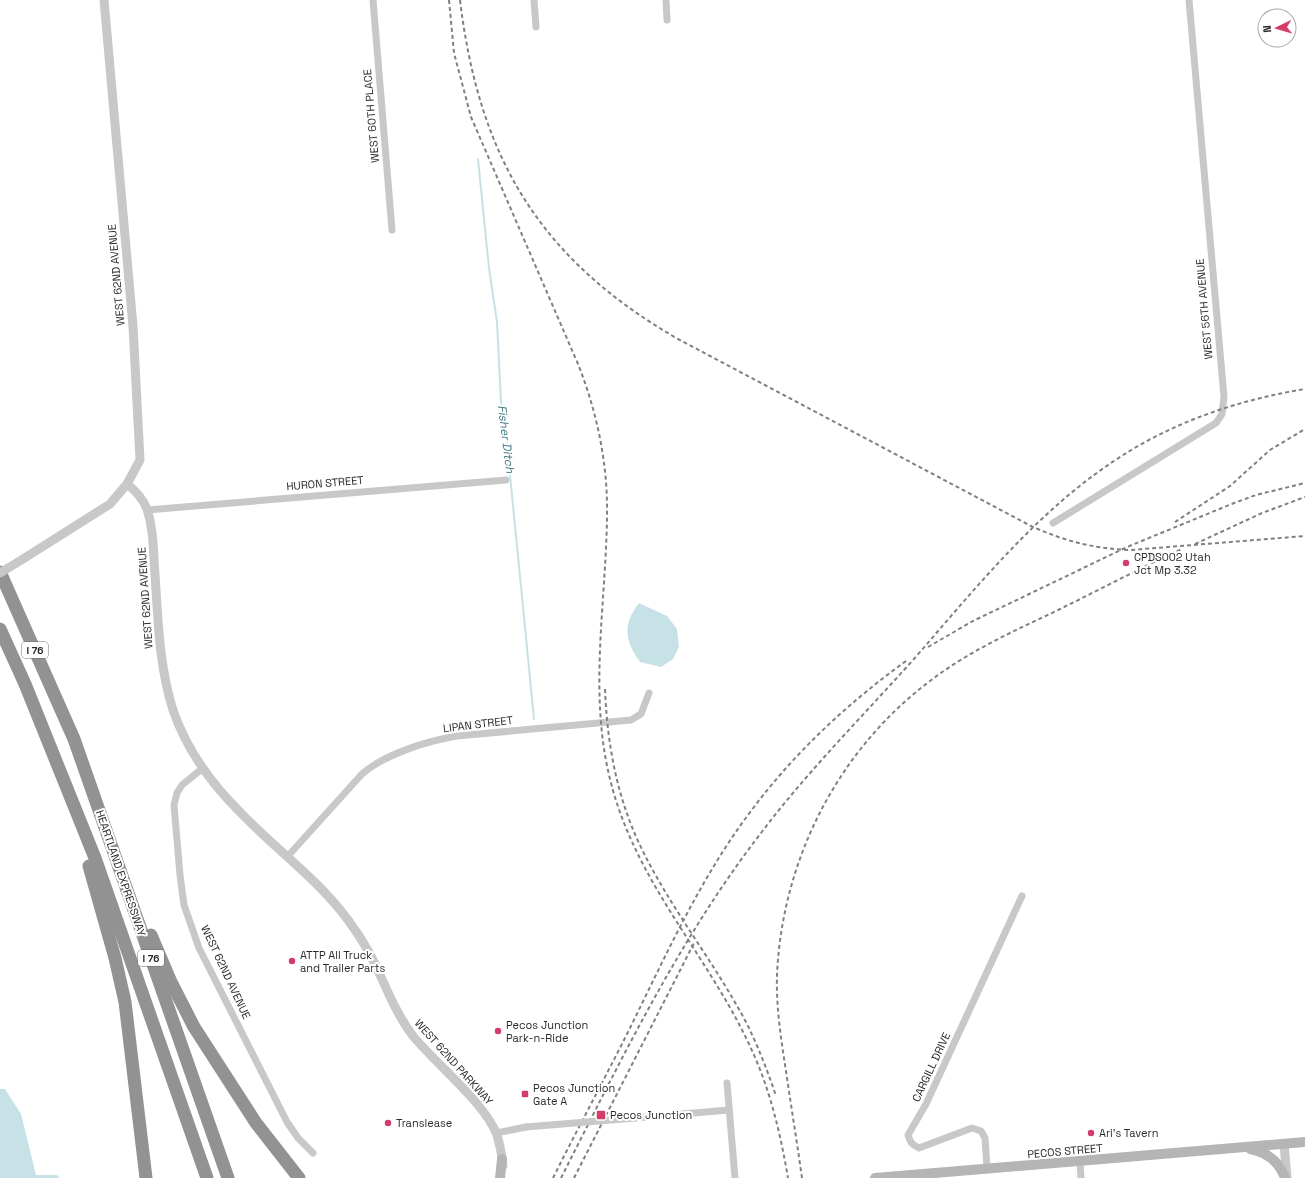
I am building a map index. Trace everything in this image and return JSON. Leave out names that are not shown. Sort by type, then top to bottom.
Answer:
[{"type":"highway","name":"HEARTLAND EXPRESSWAY","points":[[0,573],[74,739],[228,1178]]},
{"type":"highway","name":"HEARTLAND EXPRESSWAY","points":[[0,629],[95,858],[206,1178]]},
{"type":"highway","points":[[74,739],[145,921],[180,1000],[218,1066],[256,1123],[293,1173],[299,1178]]},
{"type":"highway","points":[[62,779],[85,851],[125,1002],[146,1178]]},
{"type":"highway","points":[[142,1178],[144,1152]]},
{"type":"main road","name":"PECOS STREET","points":[[875,1178],[1305,1142]]},
{"type":"main road","points":[[1238,1148],[1256,1150],[1271,1158],[1281,1168],[1286,1178]]},
{"type":"main road","points":[[500,1178],[502,1159]]},
{"type":"street","name":"WEST 62ND AVENUE","points":[[104,0],[133,326],[141,448],[140,460],[127,484],[137,493],[147,510],[152,535],[159,640],[165,680],[174,711],[182,730],[203,768],[182,785],[177,793],[174,805],[180,876],[188,918],[209,968],[286,1122],[298,1138],[313,1153]]},
{"type":"street","name":"WEST 60TH PLACE","points":[[373,0],[392,230]]},
{"type":"street","points":[[534,0],[536,27]]},
{"type":"street","points":[[666,0],[668,20]]},
{"type":"street","name":"WEST 56TH AVENUE","points":[[1053,523],[1216,423],[1222,414],[1224,397],[1189,0]]},
{"type":"street","name":"HURON STREET","points":[[147,510],[506,480]]},
{"type":"street","points":[[0,573],[102,510],[114,500],[127,484]]},
{"type":"street","name":"LIPAN STREET","points":[[288,856],[362,774],[376,763],[420,746],[452,737],[631,720],[641,714],[650,693]]},
{"type":"street","name":"WEST 62ND PARKWAY","points":[[203,768],[239,812],[288,856],[329,897],[347,919],[370,955],[405,1025],[428,1054],[480,1108],[496,1133],[502,1159],[504,1178]]},
{"type":"street","name":"CARGILL DRIVE","points":[[987,1168],[984,1138],[981,1131],[972,1128],[919,1148],[913,1146],[908,1135],[926,1104],[1022,896]]},
{"type":"street","points":[[727,1083],[735,1178]]},
{"type":"street","points":[[496,1133],[526,1127],[729,1110]]},
{"type":"street","points":[[1284,1144],[1286,1178]]},
{"type":"street","points":[[1080,1162],[1081,1178]]},
{"type":"water","points":[[639,603],[667,616],[677,629],[679,647],[673,659],[661,667],[640,662],[631,647],[628,626],[630,619]]},
{"type":"water","points":[[0,1089],[5,1089],[21,1114],[36,1175],[57,1175],[60,1178],[0,1178]]},
{"type":"waterway","name":"Fisher Ditch","points":[[478,159],[489,268],[497,322],[501,402],[506,434],[534,719]]},
{"type":"railway","points":[[449,0],[454,53],[471,117],[578,364],[591,401],[600,438],[606,477],[607,516],[599,683],[604,750],[611,783],[622,819],[637,852],[673,916],[731,1009],[748,1042],[762,1075],[773,1108],[788,1178]]},
{"type":"railway","points":[[460,0],[469,56],[483,108],[501,155],[524,198],[553,238],[588,274],[630,308],[678,339],[1031,526],[1055,536],[1092,546],[1131,550],[1305,536]]},
{"type":"railway","points":[[561,1178],[653,1001],[704,915],[731,873],[797,788],[1008,552],[1060,502],[1117,459],[1138,446],[1183,423],[1207,414],[1255,399],[1305,389]]},
{"type":"railway","points":[[1175,522],[1230,486],[1270,450],[1305,429]]},
{"type":"railway","points":[[928,647],[973,621],[1127,547],[1256,495],[1305,483]]},
{"type":"railway","points":[[1195,544],[1262,513],[1305,497]]},
{"type":"railway","points":[[802,1178],[778,1011],[777,975],[781,932],[790,890],[803,850],[821,811],[842,774],[868,740],[897,709],[930,681],[960,660],[992,642],[1182,549]]},
{"type":"railway","points":[[553,1178],[621,1047],[671,944],[700,889],[733,836],[785,769],[804,749],[863,694],[906,661]]},
{"type":"railway","points":[[605,689],[608,728],[614,766],[618,786],[630,823],[663,888],[721,979],[748,1026],[776,1096]]},
{"type":"railway","points":[[574,1178],[694,943]]},
{"type":"place","name":"CPDS002 Utah Jct Mp 3.32","points":[[1126,563]]},
{"type":"place","name":"ATTP All Truck and Trailer Parts","points":[[292,961]]},
{"type":"place","name":"Pecos Junction Park-n-Ride","points":[[498,1031]]},
{"type":"place","name":"Pecos Junction Gate A","points":[[525,1094]]},
{"type":"place","name":"Pecos Junction","points":[[601,1115]]},
{"type":"place","name":"Translease","points":[[388,1123]]},
{"type":"place","name":"Ari's Tavern","points":[[1091,1133]]}]
